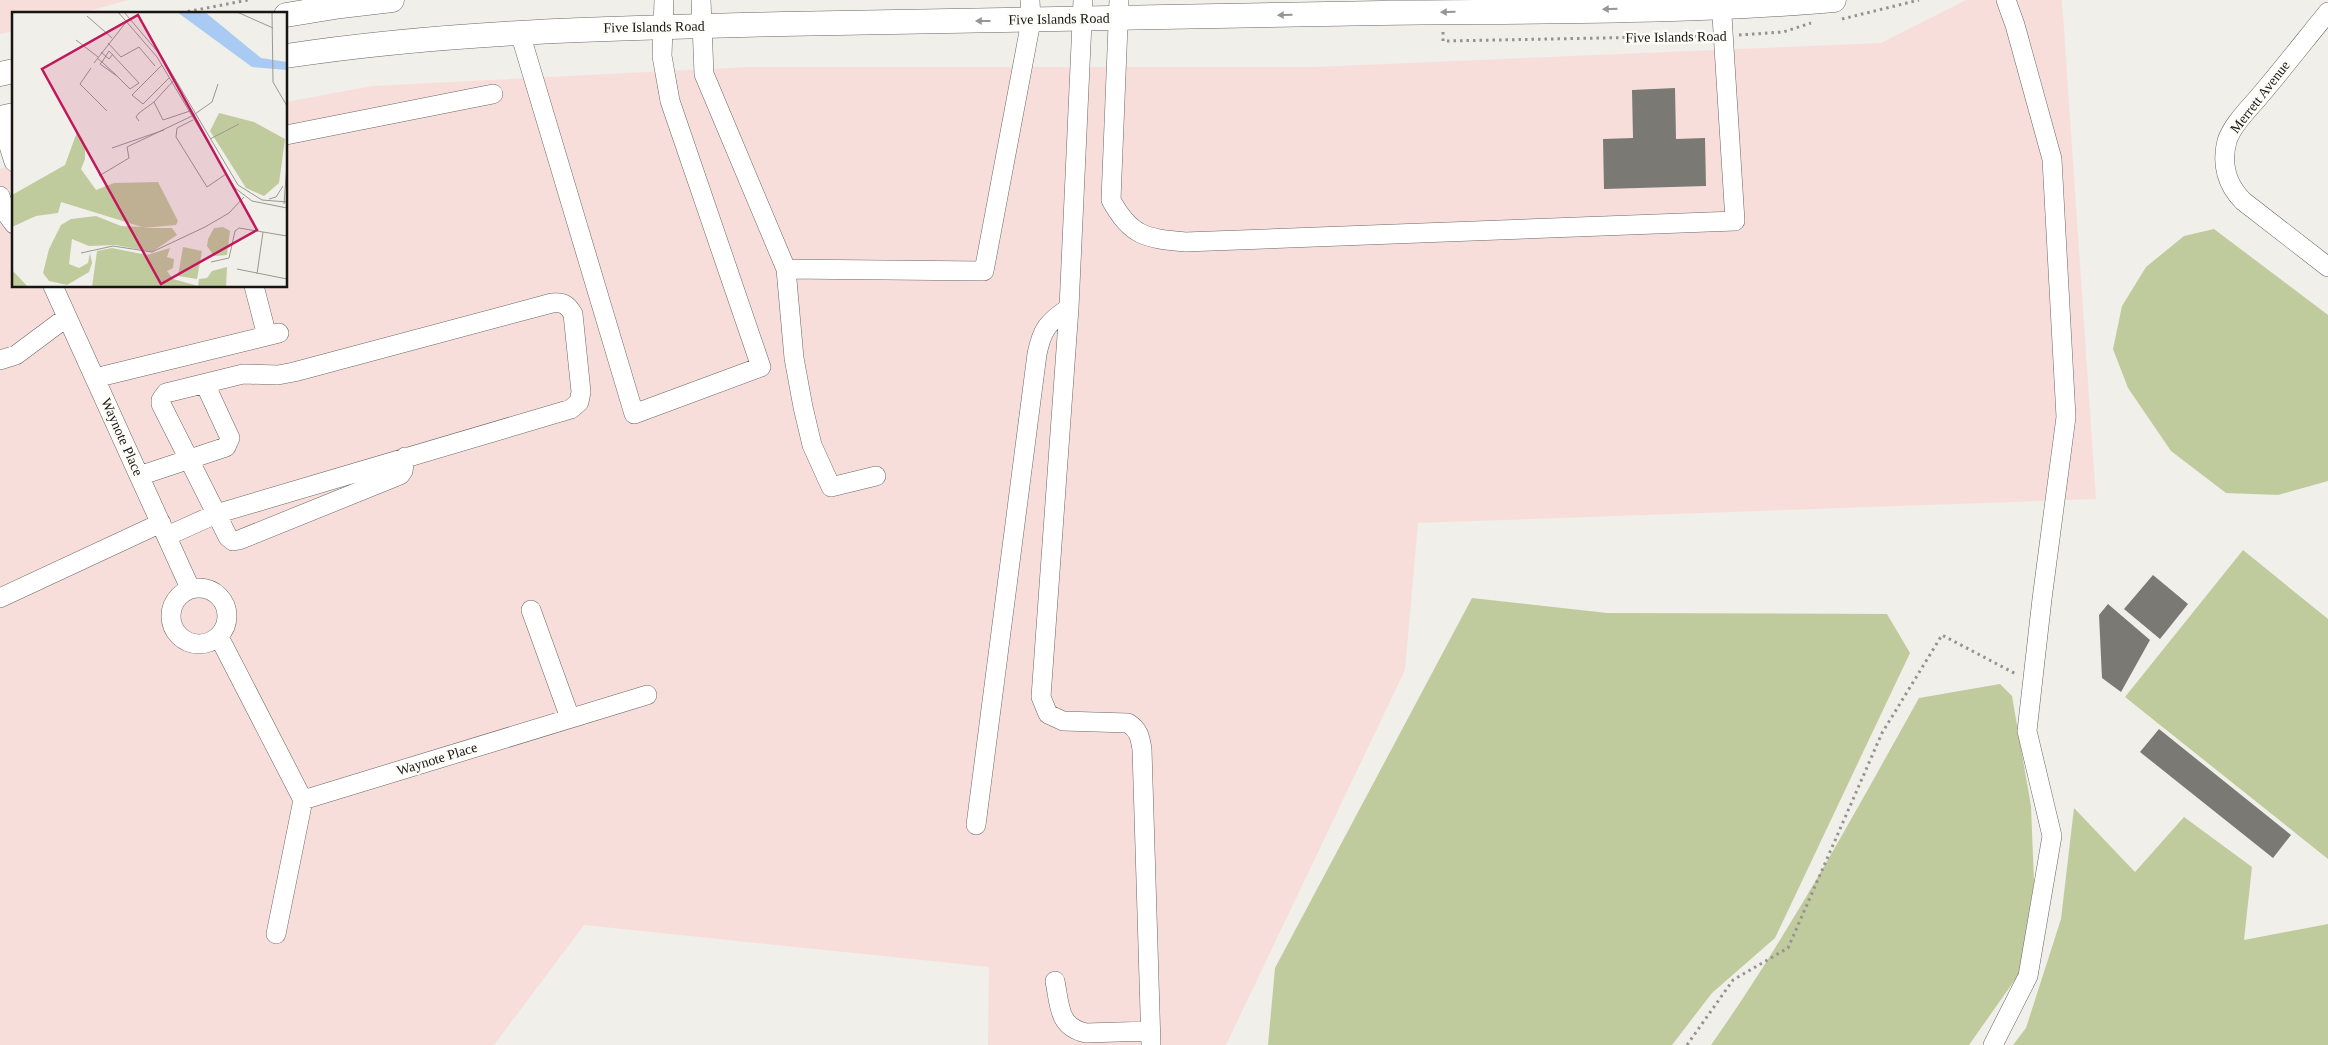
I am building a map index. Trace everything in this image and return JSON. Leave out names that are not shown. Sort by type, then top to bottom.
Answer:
[{"type":"main road","points":[[288,16],[341,6],[392,0]]},
{"type":"main road","name":"Five Islands Road","points":[[288,56],[350,46],[424,39],[592,28],[701,26],[1030,10],[1721,3],[1835,10]]},
{"type":"street","points":[[520,33],[634,414],[761,367],[670,101],[662,56],[664,0]]},
{"type":"street","points":[[701,0],[704,74],[786,269],[794,358],[812,445],[831,487],[876,476]]},
{"type":"street","points":[[1993,1045],[2028,976],[2052,836],[2027,731],[2066,417],[2052,159],[2015,25],[2006,0]]},
{"type":"street","points":[[1119,9],[1111,200],[1121,218],[1136,231],[1156,239],[1186,242],[1735,221],[1721,3]]},
{"type":"street","points":[[1055,982],[1062,1016],[1068,1025],[1076,1031],[1086,1034],[1150,1038],[1142,749],[1139,733],[1135,727],[1128,723],[1063,721],[1048,714],[1041,696],[1069,308],[1083,9]]},
{"type":"street","points":[[786,269],[984,271],[1030,10]]},
{"type":"street","name":"Merrett Avenue","points":[[2328,12],[2240,120],[2227,140],[2225,156],[2227,178],[2232,190],[2242,201],[2328,268]]},
{"type":"street","points":[[288,135],[493,94]]},
{"type":"street","points":[[4,117],[12,153]]},
{"type":"street","points":[[0,196],[6,213],[12,221]]},
{"type":"street","name":"Waynote Place","points":[[54,288],[190,588]]},
{"type":"street","points":[[95,378],[273,334],[255,288]]},
{"type":"street","points":[[0,598],[164,529],[216,514],[404,457],[571,409],[578,402],[581,392],[573,314],[568,306],[561,302],[552,303],[278,375],[243,374],[166,393],[161,400],[161,404],[216,514],[228,537],[233,541],[400,475],[404,471],[404,457]]},
{"type":"street","points":[[976,824],[1037,354],[1045,328],[1052,319],[1069,308]]},
{"type":"street","points":[[0,360],[16,355],[67,318]]},
{"type":"street","points":[[234,344],[243,374]]},
{"type":"street","points":[[139,476],[226,447],[230,444],[230,438],[205,384]]},
{"type":"street","points":[[207,587],[223,600],[228,619],[219,637],[208,644],[192,645],[178,637],[170,621],[174,599],[190,588],[207,587]]},
{"type":"street","points":[[531,610],[570,718]]},
{"type":"street","points":[[219,637],[303,800],[276,934]]},
{"type":"street","name":"Waynote Place","points":[[303,800],[647,695]]},
{"type":"path","points":[[185,12],[248,0]]},
{"type":"path","points":[[1835,10],[1919,0]]},
{"type":"path","name":"Five Islands Road","points":[[1443,27],[1443,41],[1723,36],[1783,32],[1812,23]]},
{"type":"path","points":[[1687,1045],[1733,980],[1788,948],[1882,732],[1942,635],[2033,682]]},
{"type":"shaded area","points":[[0,0],[129,0],[84,12],[12,12],[12,31],[0,34]]},
{"type":"shaded area","points":[[1966,0],[2062,0],[2096,499],[1418,523],[1405,670],[1226,1045],[988,1045],[989,967],[584,925],[494,1045],[0,1045],[0,169],[12,165],[12,288],[288,288],[288,102],[372,86],[747,67],[1314,67],[1881,43]]},
{"type":"green space","points":[[2214,229],[2328,315],[2328,481],[2278,495],[2226,493],[2171,451],[2128,388],[2113,349],[2122,306],[2146,267],[2184,236]]},
{"type":"green space","points":[[2243,550],[2328,619],[2328,859],[2125,697]]},
{"type":"green space","points":[[1472,598],[1607,613],[1887,614],[1910,653],[1775,938],[1712,993],[1672,1045],[1268,1045],[1275,968]]},
{"type":"green space","points":[[2000,684],[2012,696],[2031,806],[2034,882],[2019,974],[1969,1045],[1711,1045],[1794,918],[1919,698]]},
{"type":"green space","points":[[2074,808],[2135,872],[2184,817],[2252,867],[2244,940],[2328,924],[2328,1045],[2013,1045],[2026,1028],[2061,919]]},
{"type":"building","points":[[1675,88],[1676,139],[1705,138],[1706,186],[1604,189],[1603,139],[1633,138],[1632,90]]},
{"type":"building","points":[[2153,575],[2188,604],[2160,639],[2124,609]]},
{"type":"building","points":[[2108,604],[2150,640],[2121,692],[2102,678],[2099,615]]},
{"type":"building","points":[[2159,729],[2291,835],[2273,858],[2140,752]]}]
